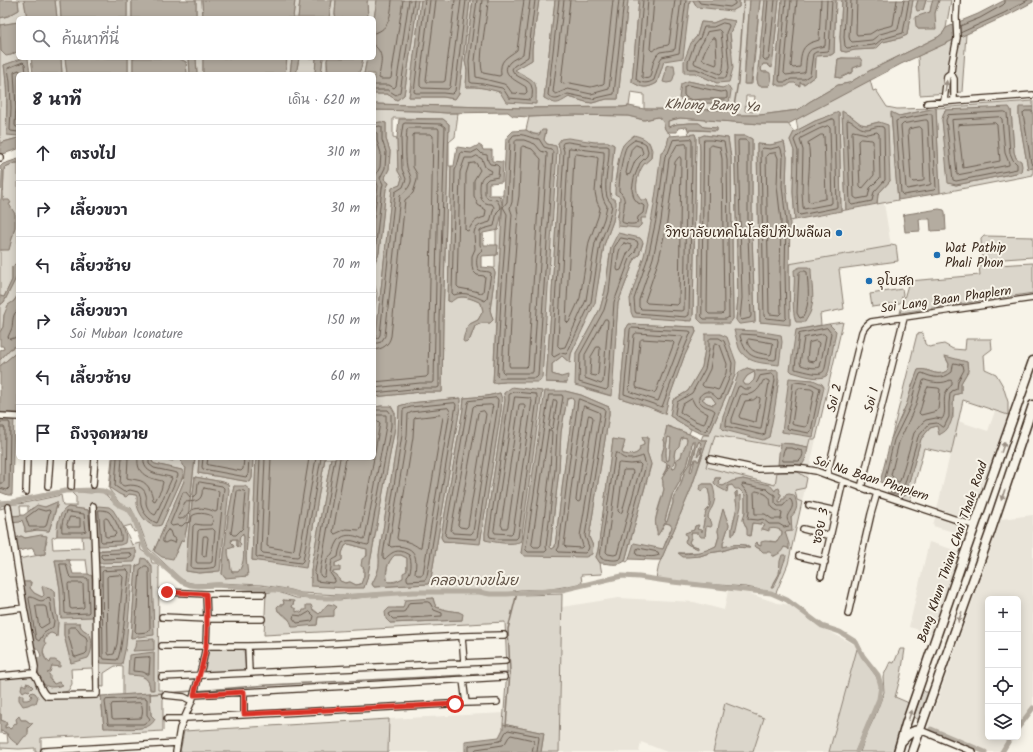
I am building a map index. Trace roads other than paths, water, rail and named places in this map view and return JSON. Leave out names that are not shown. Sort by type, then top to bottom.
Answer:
[{"type":"main road","name":"Bang Khun Thian Chai Thale Road","points":[[898,752],[920,684],[1033,361]]},
{"type":"main road","points":[[912,752],[936,687],[1033,405]]},
{"type":"main road","points":[[920,684],[928,690],[936,687]]},
{"type":"main road","points":[[901,742],[911,732],[920,730]]},
{"type":"street","points":[[954,101],[954,79],[951,73],[957,38],[957,2]]},
{"type":"street","points":[[944,101],[947,76],[951,73]]},
{"type":"street","points":[[927,102],[1033,95]]},
{"type":"street","name":"Soi Lang Baan Phaplern","points":[[864,327],[871,322],[1033,298]]},
{"type":"street","name":"Soi 1","points":[[861,488],[904,318]]},
{"type":"street","name":"Soi 2","points":[[827,475],[864,327]]},
{"type":"street","points":[[0,416],[16,417]]},
{"type":"street","name":"Soi Na Baan Phaplern","points":[[710,459],[757,470],[804,469],[816,471],[861,488],[975,526]]},
{"type":"street","points":[[26,492],[27,460]]},
{"type":"street","points":[[48,486],[50,460]]},
{"type":"street","points":[[71,487],[72,460]]},
{"type":"street","points":[[93,486],[95,460]]},
{"type":"street","name":"ซอย 3","points":[[821,576],[843,481]]},
{"type":"street","points":[[848,614],[877,493]]},
{"type":"street","points":[[809,504],[836,511]]},
{"type":"street","points":[[8,506],[35,667],[34,674],[41,690],[47,696],[97,694],[96,579],[93,506]]},
{"type":"street","points":[[803,529],[831,536]]},
{"type":"street","points":[[799,556],[825,562]]},
{"type":"street","points":[[167,592],[262,594]]},
{"type":"street","points":[[176,752],[180,728],[195,692],[206,646],[206,594]]},
{"type":"street","points":[[0,611],[24,608]]},
{"type":"street","points":[[162,617],[262,619]]},
{"type":"street","points":[[162,646],[323,644],[504,635]]},
{"type":"street","points":[[462,636],[464,662]]},
{"type":"street","points":[[248,646],[249,672]]},
{"type":"street","points":[[162,677],[505,661]]},
{"type":"street","points":[[0,676],[29,673],[34,674]]},
{"type":"street","points":[[195,692],[244,692],[504,677]]},
{"type":"street","points":[[464,680],[466,703]]},
{"type":"street","points":[[244,692],[244,714]]},
{"type":"street","points":[[165,695],[184,697],[192,701]]},
{"type":"street","points":[[167,719],[498,702]]},
{"type":"street","points":[[920,730],[972,752]]},
{"type":"street","points":[[44,751],[73,751],[178,742]]},
{"type":"water","points":[[0,0],[18,0],[19,10],[8,16],[0,18]]},
{"type":"water","points":[[24,0],[55,0],[57,16],[27,16]]},
{"type":"water","points":[[60,0],[127,0],[127,16],[61,16]]},
{"type":"water","points":[[132,0],[196,0],[196,16],[132,16]]},
{"type":"water","points":[[202,0],[295,0],[293,16],[203,16]]},
{"type":"water","points":[[300,0],[332,0],[329,16],[298,16]]},
{"type":"water","points":[[336,0],[368,0],[368,16],[336,16]]},
{"type":"water","points":[[377,0],[418,0],[404,95],[397,100],[387,94],[376,94],[376,72],[364,72],[367,60],[376,60],[376,16],[374,16]]},
{"type":"water","points":[[421,0],[470,0],[459,93],[455,99],[443,97],[409,97]]},
{"type":"water","points":[[473,0],[539,0],[532,49],[532,60],[515,70],[534,82],[536,89],[536,104],[506,102],[500,92],[479,87],[466,87],[467,70],[465,61]]},
{"type":"water","points":[[555,0],[628,0],[618,99],[607,99],[592,103],[569,97],[556,103],[544,98]]},
{"type":"water","points":[[639,0],[690,0],[683,58],[664,61],[657,83],[647,87],[641,87],[632,82]]},
{"type":"water","points":[[693,0],[739,0],[739,7],[732,11],[697,7]]},
{"type":"water","points":[[750,0],[760,0],[751,84],[744,84]]},
{"type":"water","points":[[765,0],[779,0],[772,68],[767,64],[763,64],[761,69],[762,72],[770,73],[771,82],[769,86],[759,86],[757,79]]},
{"type":"water","points":[[782,0],[836,0],[834,53],[831,55],[816,56],[815,76],[804,84],[800,82],[800,86],[795,83],[791,83],[787,86],[775,84]]},
{"type":"water","points":[[842,0],[913,0],[907,35],[883,42],[874,49],[846,52],[841,51],[840,37]]},
{"type":"water","points":[[918,0],[926,0],[923,10],[917,11],[916,7]]},
{"type":"water","points":[[933,0],[939,0],[935,13],[936,29],[918,29],[916,26],[915,17],[930,12]]},
{"type":"water","points":[[1005,0],[1033,0],[1033,2],[1006,16],[901,64],[788,124],[760,124],[680,118],[668,121],[668,127],[677,124],[699,123],[704,127],[717,128],[717,131],[688,130],[687,127],[678,128],[677,132],[667,132],[663,121],[658,117],[644,120],[628,116],[575,115],[529,117],[513,116],[508,112],[447,113],[376,110],[376,104],[525,108],[629,106],[644,109],[735,110],[737,115],[760,115],[798,110],[838,85],[849,83],[869,71],[938,37],[946,28]]},
{"type":"water","points":[[723,19],[735,21],[730,33],[733,68],[729,82],[717,83],[695,73],[684,73],[684,61],[691,43],[697,36],[701,22],[713,23]]},
{"type":"water","points":[[16,22],[16,52],[11,55],[6,56],[1,51],[0,25]]},
{"type":"water","points":[[860,58],[862,65],[853,68],[853,72],[840,78],[836,77],[838,59]]},
{"type":"water","points":[[18,60],[28,60],[30,72],[16,72],[16,136],[7,135],[7,96],[4,65]]},
{"type":"water","points":[[31,60],[61,60],[62,72],[33,72]]},
{"type":"water","points":[[65,60],[128,60],[128,72],[67,72]]},
{"type":"water","points":[[133,60],[182,60],[186,62],[187,72],[133,72]]},
{"type":"water","points":[[189,60],[196,60],[197,72],[190,72]]},
{"type":"water","points":[[203,60],[287,60],[285,72],[203,72]]},
{"type":"water","points":[[292,60],[299,60],[296,72],[290,72]]},
{"type":"water","points":[[316,60],[323,60],[321,72],[315,72]]},
{"type":"water","points":[[327,60],[363,60],[359,72],[328,72]]},
{"type":"water","points":[[674,65],[675,73],[672,82],[667,83],[663,82],[666,66]]},
{"type":"water","points":[[688,81],[722,88],[728,86],[731,91],[729,104],[705,103],[691,105],[685,102],[679,98],[681,84]]},
{"type":"water","points":[[1009,107],[1011,110],[1014,152],[1016,158],[1021,161],[1021,172],[956,185],[948,183],[942,119],[945,110]]},
{"type":"water","points":[[1019,107],[1033,107],[1033,168],[1028,169],[1019,117]]},
{"type":"water","points":[[936,108],[940,193],[898,200],[891,112],[899,116]]},
{"type":"water","points":[[842,111],[861,124],[867,125],[879,122],[888,125],[890,181],[878,194],[877,204],[846,210]]},
{"type":"water","points":[[839,112],[841,211],[795,220],[793,192],[794,151],[790,140],[794,132],[815,121]]},
{"type":"water","points":[[399,119],[443,119],[449,124],[442,392],[421,392],[376,397],[376,335],[392,188],[400,185],[402,178],[398,171],[397,138]]},
{"type":"water","points":[[376,123],[386,123],[386,139],[390,151],[389,169],[384,179],[389,183],[386,189],[379,253],[376,260]]},
{"type":"water","points":[[526,130],[533,134],[539,135],[542,130],[546,130],[544,140],[547,144],[556,146],[557,151],[542,378],[539,382],[493,383],[506,138],[513,131]]},
{"type":"water","points":[[695,134],[692,321],[633,317],[630,299],[647,243],[661,152],[664,151],[667,145],[669,136]]},
{"type":"water","points":[[634,135],[646,140],[651,148],[651,158],[644,164],[639,172],[637,182],[637,192],[641,200],[647,200],[649,206],[646,218],[641,218],[641,225],[638,228],[618,226],[620,197],[615,194],[616,175],[620,153],[626,141]]},
{"type":"water","points":[[704,135],[728,138],[731,158],[733,319],[730,323],[702,323],[698,319],[699,137]]},
{"type":"water","points":[[734,136],[746,136],[752,139],[752,235],[755,322],[741,324],[739,324],[736,320],[738,298]]},
{"type":"water","points":[[568,138],[595,142],[608,142],[614,145],[610,190],[611,197],[616,201],[616,205],[613,221],[604,245],[595,303],[571,354],[570,363],[562,356],[552,364],[552,374],[561,377],[568,375],[567,383],[546,382],[560,151],[558,143],[561,139]]},
{"type":"water","points":[[16,139],[16,150],[0,155],[0,143]]},
{"type":"water","points":[[784,142],[787,157],[786,186],[790,221],[790,325],[760,322],[757,144],[770,145]]},
{"type":"water","points":[[479,145],[483,150],[492,150],[492,161],[503,162],[502,182],[489,183],[489,195],[498,195],[502,202],[502,212],[498,230],[483,233],[484,245],[498,245],[497,255],[481,256],[481,267],[493,268],[495,273],[490,310],[493,320],[490,323],[482,323],[475,326],[470,339],[466,343],[463,341],[468,325],[478,320],[483,311],[481,303],[466,297],[454,299],[451,302],[448,301],[451,166],[454,166],[457,147],[471,149]]},
{"type":"water","points":[[16,160],[16,163],[5,167],[4,170],[3,200],[9,200],[11,203],[9,204],[15,214],[15,227],[9,250],[0,250],[0,202],[2,171],[0,167],[3,164]]},
{"type":"water","points":[[939,209],[944,210],[945,212],[946,230],[931,231],[930,219],[919,219],[920,231],[905,232],[903,215]]},
{"type":"water","points":[[618,233],[640,238],[643,242],[639,255],[635,258],[618,303],[612,396],[575,385],[576,353],[600,309],[605,291],[611,247]]},
{"type":"water","points":[[16,263],[16,278],[4,302],[0,305],[0,296],[4,297],[12,280],[12,267]]},
{"type":"water","points":[[800,267],[808,267],[811,269],[813,295],[812,305],[805,322],[796,322],[793,310],[794,270]]},
{"type":"water","points":[[16,298],[16,346],[10,349],[0,360],[0,350],[4,349],[3,346],[0,346],[0,332],[3,327],[4,315],[8,305]]},
{"type":"water","points":[[629,324],[695,327],[696,332],[684,357],[668,401],[665,414],[649,407],[620,398],[626,329]]},
{"type":"water","points":[[829,324],[836,331],[829,371],[826,375],[819,378],[792,372],[790,370],[796,330]]},
{"type":"water","points":[[734,330],[757,331],[781,335],[782,342],[779,365],[756,362],[746,357],[739,348]]},
{"type":"water","points":[[705,334],[720,334],[727,337],[736,362],[735,375],[709,435],[699,433],[670,416],[673,400],[688,391],[702,367],[705,349]],"holes":[[[706,396],[711,396],[716,403],[713,405],[702,399]]]},
{"type":"water","points":[[16,353],[16,413],[0,413],[0,366]]},
{"type":"water","points":[[945,356],[967,362],[968,371],[961,383],[961,393],[954,395],[953,413],[950,425],[939,435],[937,426],[930,428],[921,439],[905,496],[891,493],[888,485],[880,482],[891,439],[907,403],[918,370],[940,373],[948,370],[949,364]]},
{"type":"water","points":[[747,368],[756,371],[778,371],[777,395],[769,437],[763,440],[724,430],[721,427],[723,416],[739,372]],"holes":[[[754,372],[754,380],[749,385],[745,385],[743,382],[747,376]]]},
{"type":"water","points":[[789,378],[813,380],[822,384],[824,387],[813,437],[782,432]]},
{"type":"water","points":[[512,387],[542,391],[521,541],[514,543],[498,543],[485,540],[485,533],[505,400],[504,393]]},
{"type":"water","points":[[545,391],[565,391],[581,395],[609,407],[609,415],[589,537],[593,546],[592,554],[586,557],[524,556],[521,553]],"holes":[[[572,398],[574,401],[555,547],[552,549],[550,547],[559,470],[561,432],[567,399]]]},
{"type":"water","points":[[500,393],[502,399],[501,410],[480,544],[443,541],[441,537],[464,398]]},
{"type":"water","points":[[461,398],[431,578],[428,584],[374,587],[372,584],[379,567],[379,555],[398,435],[399,406],[410,403]],"holes":[[[395,555],[401,555],[407,558],[407,571],[403,573],[403,578],[395,582],[388,582],[386,575],[388,564]]]},
{"type":"water","points":[[391,406],[395,413],[395,427],[367,579],[364,588],[311,586],[311,570],[331,460],[376,460],[376,407]],"holes":[[[348,544],[367,549],[367,556],[362,559],[361,566],[364,568],[364,576],[361,584],[356,585],[350,582],[345,583],[340,581],[337,575],[332,572],[340,571],[340,567],[335,567],[335,563],[342,560],[342,553],[345,546]]]},
{"type":"water","points":[[0,418],[14,418],[12,495],[0,492]]},
{"type":"water","points":[[667,426],[701,440],[707,440],[691,489],[661,560],[629,559],[634,543],[663,549],[672,527],[670,524],[665,523],[657,535],[656,520],[664,489],[662,478],[670,465],[668,464],[663,475],[667,463],[662,461],[665,443],[664,440]],"holes":[[[668,437],[671,438],[669,460],[667,461],[666,446]],[[681,438],[687,438],[686,443],[681,457],[676,460],[677,462],[673,469],[675,450],[679,446]],[[692,441],[695,441],[690,463],[685,470],[681,484],[673,499],[666,522],[665,520],[672,495],[680,481],[691,450]],[[699,441],[701,443],[697,456],[701,453],[700,450],[702,447],[703,448],[701,449],[702,453],[699,461],[695,459],[691,472],[696,447]]]},
{"type":"water","points":[[642,437],[648,437],[647,452],[651,464],[625,561],[619,564],[600,563],[596,557],[613,439],[625,441],[622,452],[623,454],[632,455],[640,450],[639,447],[644,445]]},
{"type":"water","points":[[780,443],[808,447],[807,454],[802,465],[778,465]]},
{"type":"water","points":[[113,460],[152,460],[152,462],[155,464],[182,470],[183,472],[183,476],[161,525],[157,526],[149,523],[142,516],[138,508],[136,495],[129,494],[126,497],[110,488]]},
{"type":"water","points":[[181,460],[195,460],[184,540],[181,541],[173,559],[162,557],[154,551],[184,481],[186,468],[182,465]]},
{"type":"water","points":[[199,460],[253,460],[252,478],[250,482],[198,473]]},
{"type":"water","points":[[256,460],[325,460],[306,568],[252,560]]},
{"type":"water","points":[[195,477],[228,484],[229,490],[220,571],[199,573],[186,571]]},
{"type":"water","points":[[715,478],[721,478],[718,481],[720,485],[723,486],[732,481],[743,479],[770,485],[775,491],[779,488],[779,493],[781,496],[779,497],[779,502],[781,502],[782,499],[785,499],[785,495],[794,495],[797,507],[791,517],[792,531],[785,532],[789,544],[789,550],[788,548],[784,547],[782,551],[772,556],[771,552],[763,552],[754,546],[757,542],[758,545],[761,546],[761,542],[765,541],[777,542],[782,534],[782,531],[774,528],[769,529],[769,531],[763,529],[761,531],[761,528],[765,526],[762,522],[761,524],[752,523],[750,536],[747,535],[747,529],[743,520],[745,512],[745,495],[739,489],[735,489],[732,485],[728,486],[727,492],[718,487],[714,483]]},
{"type":"water","points":[[703,484],[712,484],[715,498],[708,516],[712,525],[711,527],[706,526],[705,537],[701,537],[698,533],[691,533],[689,542],[691,545],[698,547],[698,549],[685,542],[687,537],[685,533],[694,530],[695,526],[699,525],[697,529],[701,530],[702,532],[706,511],[710,507],[710,495],[708,489],[705,488],[701,492],[699,489]]},
{"type":"water","points":[[234,486],[245,486],[250,490],[246,557],[248,576],[225,578],[222,574],[228,517]],"holes":[[[243,533],[244,555],[241,569],[238,572],[232,572],[228,549],[234,547],[231,542],[232,539],[237,539],[237,546],[239,548],[241,544],[239,542],[240,536]]]},
{"type":"water","points":[[737,491],[737,497],[741,495],[741,506],[735,533],[732,535],[732,528],[737,507],[735,493]]},
{"type":"water","points":[[57,502],[49,531],[37,530],[25,532],[22,520],[20,522],[12,523],[12,516],[24,515],[37,505],[45,507]]},
{"type":"water","points":[[98,506],[109,507],[113,510],[123,526],[126,537],[125,543],[120,545],[99,546],[96,542],[95,508]]},
{"type":"water","points":[[68,507],[88,510],[91,536],[57,536],[60,516]]},
{"type":"water","points":[[723,509],[729,525],[723,547],[744,545],[750,548],[735,547],[700,556],[688,557],[683,557],[678,553],[688,554],[707,550],[716,546]]},
{"type":"water","points":[[41,535],[47,536],[45,554],[35,555],[33,548],[18,551],[16,538],[21,536],[25,538]]},
{"type":"water","points":[[134,548],[136,551],[136,558],[134,562],[97,563],[96,551]]},
{"type":"water","points":[[782,555],[786,555],[781,571],[773,588],[771,588],[779,574]]},
{"type":"water","points":[[142,558],[146,559],[152,567],[154,635],[131,638],[136,566],[141,564]]},
{"type":"water","points":[[55,560],[69,560],[73,574],[88,574],[92,576],[93,617],[61,618],[60,589]]},
{"type":"water","points":[[133,566],[126,646],[122,664],[100,663],[97,567]]},
{"type":"water","points":[[22,582],[31,582],[30,588],[34,593],[42,597],[44,595],[42,587],[44,586],[52,589],[54,592],[58,621],[57,637],[51,633],[46,635],[44,641],[46,644],[43,652],[46,659],[50,663],[51,660],[55,660],[60,663],[60,667],[52,666],[50,672],[47,673],[50,675],[50,680],[54,684],[59,682],[63,685],[49,687],[45,685],[40,677],[36,658],[41,657],[38,650],[33,646]]},
{"type":"water","points":[[433,598],[436,607],[463,614],[462,620],[390,623],[386,619],[385,612],[389,608],[403,608],[405,600]]},
{"type":"water","points":[[283,600],[294,601],[292,607],[296,609],[296,612],[299,611],[302,613],[303,610],[306,610],[306,605],[311,605],[313,610],[319,614],[328,604],[337,607],[334,610],[334,616],[318,617],[317,625],[292,627],[289,619],[278,611],[277,607],[279,605],[283,605]]},
{"type":"water","points":[[64,623],[80,623],[82,629],[90,635],[92,647],[88,658],[71,663],[64,635]]},
{"type":"water","points":[[154,639],[154,650],[133,651],[136,640]]},
{"type":"water","points":[[154,652],[154,690],[150,689],[146,678],[128,675],[129,655]]},
{"type":"water","points":[[26,683],[33,687],[29,691],[26,690],[23,692],[21,689],[22,684],[26,686]]},
{"type":"water","points":[[32,692],[38,697],[36,703],[23,706],[19,700],[19,695],[23,695],[23,700],[27,700],[32,696],[30,694]]},
{"type":"water","points":[[150,693],[151,715],[155,719],[151,725],[126,729],[104,728],[101,696]]},
{"type":"water","points":[[0,714],[1,720],[6,722],[7,725],[5,725],[5,728],[8,727],[10,729],[13,727],[13,724],[17,723],[16,719],[19,716],[21,720],[26,720],[33,723],[28,728],[28,735],[24,737],[18,745],[6,733],[0,731]]},
{"type":"water","points":[[503,724],[544,733],[541,752],[465,752],[465,741],[499,737],[503,729]]},
{"type":"waterway","name":"Khlong Bang Ya","points":[[733,112],[738,82],[744,0]]},
{"type":"waterway","name":"คลองบางขโมย","points":[[0,503],[13,502],[65,491],[103,491],[111,495],[115,502],[128,509],[133,515],[148,553],[182,582],[190,585],[257,588],[284,591],[307,597],[327,598],[413,592],[479,592],[490,594],[507,594],[562,590],[622,576],[771,593],[787,600],[822,626],[840,632],[856,642],[863,656],[878,675],[881,686],[879,699],[857,752]]},
{"type":"waterway","points":[[506,726],[510,672],[508,629],[517,593]]},
{"type":"waterway","points":[[196,691],[268,685],[510,672]]},
{"type":"waterway","points":[[168,693],[193,691]]},
{"type":"waterway","points":[[150,694],[165,693]]},
{"type":"waterway","points":[[1021,724],[1033,708]]},
{"type":"waterway","points":[[931,729],[985,752]]},
{"type":"waterway","points":[[1002,752],[1009,740]]},
{"type":"place","name":"วิทยาลัยเทคโนโลยีปทีปพลีผล","points":[[839,233]]},
{"type":"place","name":"Wat Pathip Phali Phon","points":[[937,255]]},
{"type":"place","name":"อุโบสถ","points":[[869,281]]}]
